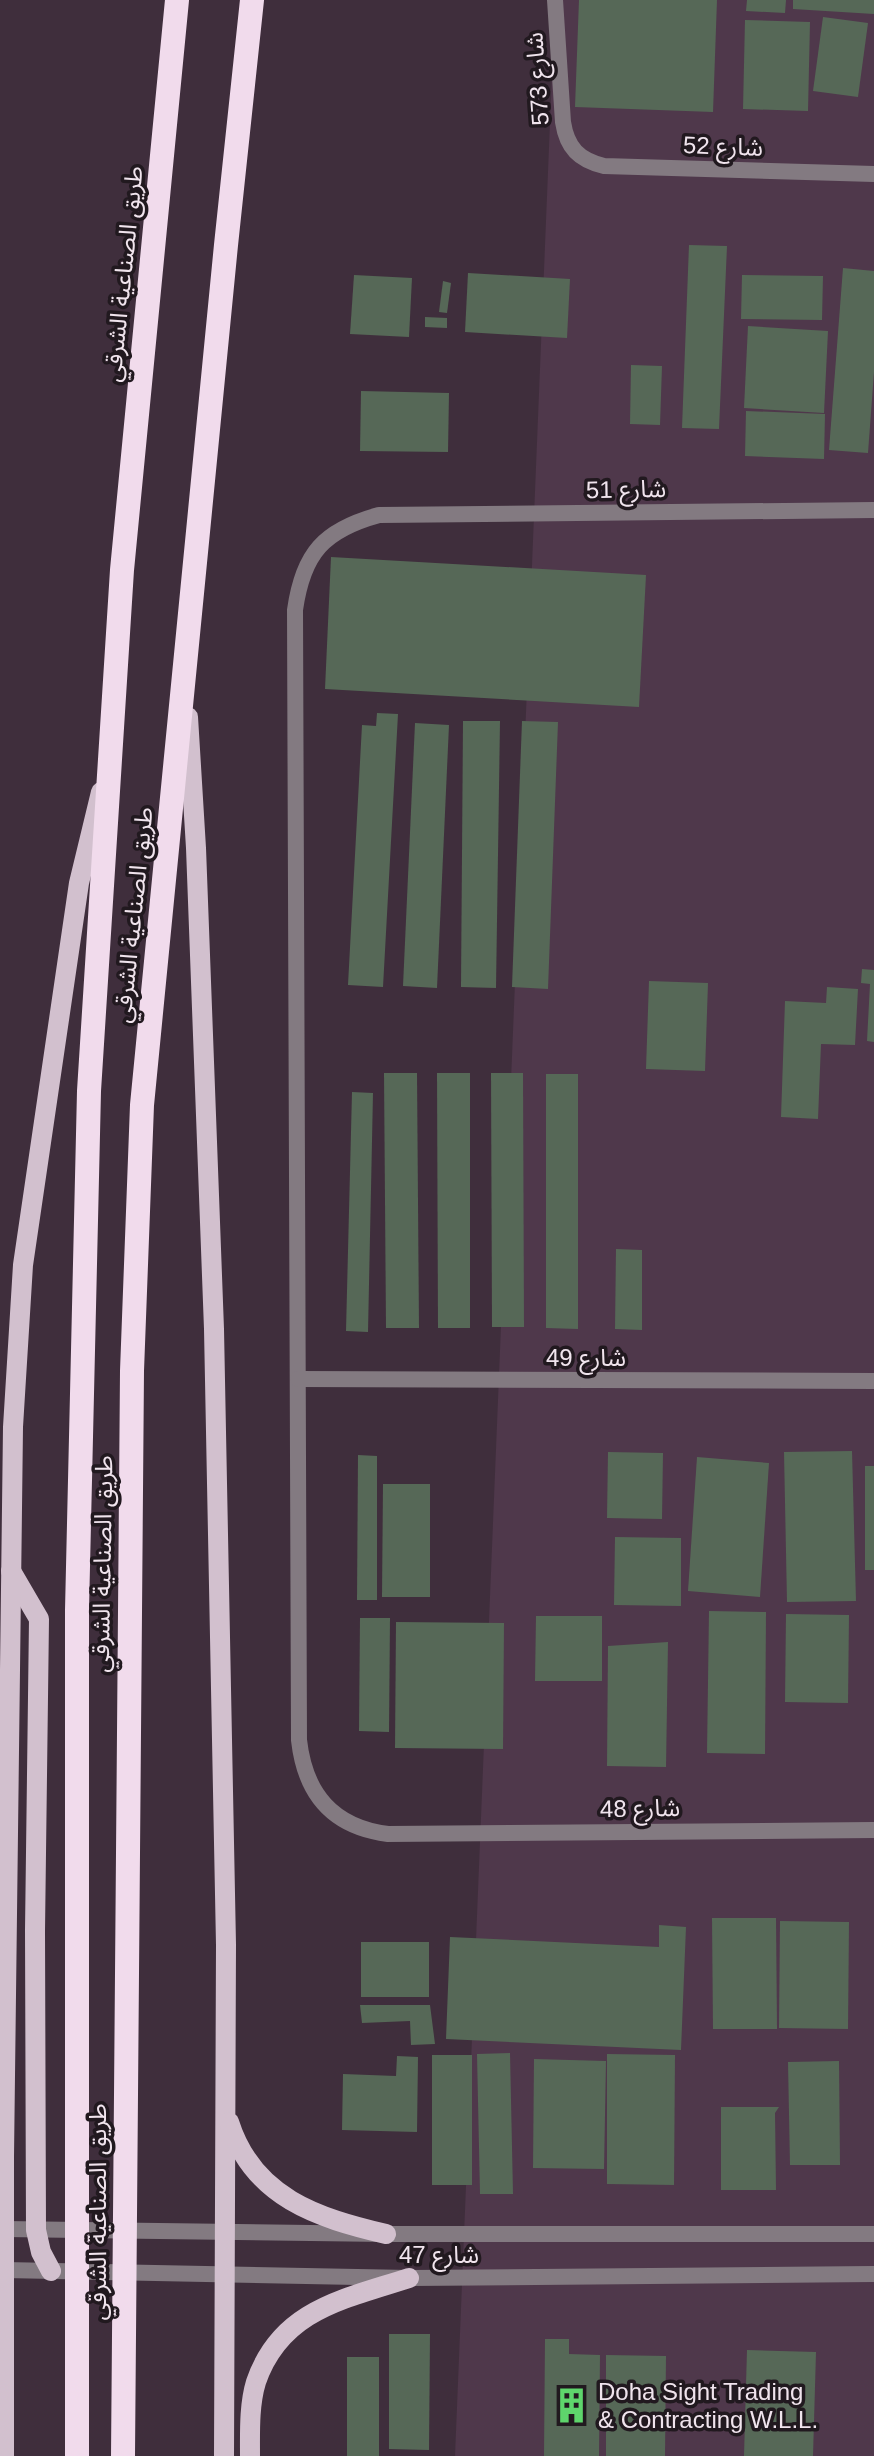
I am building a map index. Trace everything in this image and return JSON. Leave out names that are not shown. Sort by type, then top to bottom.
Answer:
[{"type":"highway","name":"طريق الصناعية الشرقي","points":[[77,2456],[77,1610],[89,1091],[122,570],[177,0]]},
{"type":"highway","name":"طريق الصناعية الشرقي","points":[[123,2456],[132,1371],[142,1105],[252,0]]},
{"type":"main road","name":"طريق الصناعية الشرقي","points":[[185,675],[196,848],[214,1329],[225,1930],[224,2456]]},
{"type":"main road","name":"طريق الصناعية الشرقي","points":[[4,2456],[13,1427],[23,1265],[79,883],[112,745]]},
{"type":"main road","points":[[11,1571],[39,1619],[35,1931],[36,2230],[41,2252],[51,2271]]},
{"type":"main road","points":[[226,2113],[246,2159],[277,2191],[305,2210],[335,2222],[386,2234]]},
{"type":"main road","points":[[250,2456],[251,2409],[256,2383],[266,2360],[285,2333],[325,2305],[409,2278]]},
{"type":"street","name":"شارع 573","points":[[555,0],[563,122],[566,139],[575,152]]},
{"type":"street","name":"شارع 52","points":[[575,152],[588,162],[604,166],[874,174]]},
{"type":"street","name":"شارع 51","points":[[298,1379],[295,610],[299,582],[311,557],[329,537],[352,522],[379,515],[874,510]]},
{"type":"street","name":"شارع 49","points":[[298,1379],[874,1381]]},
{"type":"street","name":"شارع 48","points":[[298,1379],[299,1740],[307,1779],[331,1812],[366,1832],[406,1835],[874,1830]]},
{"type":"street","name":"شارع 47","points":[[4,2229],[386,2234],[874,2234]]},
{"type":"street","name":"شارع 47","points":[[4,2270],[409,2278],[874,2274]]},
{"type":"shaded area","points":[[555,0],[874,0],[874,2456],[455,2456]]},
{"type":"building","points":[[579,0],[717,0],[713,112],[575,107]]},
{"type":"building","points":[[747,0],[786,0],[785,13],[746,11]]},
{"type":"building","points":[[793,0],[874,0],[874,14],[793,9]]},
{"type":"building","points":[[823,17],[868,23],[858,97],[813,91]]},
{"type":"building","points":[[745,20],[810,22],[808,111],[743,109]]},
{"type":"building","points":[[689,245],[727,246],[719,429],[682,428]]},
{"type":"building","points":[[843,268],[874,271],[874,372],[868,453],[829,450]]},
{"type":"building","points":[[468,273],[570,279],[567,338],[465,332]]},
{"type":"building","points":[[354,275],[412,278],[409,337],[350,334]]},
{"type":"building","points":[[742,275],[823,276],[822,320],[741,319]]},
{"type":"building","points":[[443,281],[451,283],[447,313],[439,312]]},
{"type":"building","points":[[425,317],[447,318],[447,328],[425,327]]},
{"type":"building","points":[[748,326],[828,331],[824,413],[744,408]]},
{"type":"building","points":[[631,365],[662,366],[660,425],[630,424]]},
{"type":"building","points":[[361,391],[449,393],[448,452],[360,451]]},
{"type":"building","points":[[746,411],[825,414],[824,459],[745,456]]},
{"type":"building","points":[[331,557],[646,575],[639,707],[325,689]]},
{"type":"building","points":[[377,713],[398,714],[383,987],[348,985],[362,725],[376,726]]},
{"type":"building","points":[[463,721],[500,721],[496,988],[461,987]]},
{"type":"building","points":[[522,721],[558,722],[548,989],[512,987]]},
{"type":"building","points":[[415,723],[449,725],[437,988],[403,986]]},
{"type":"building","points":[[862,969],[874,970],[874,1042],[867,1041],[870,984],[861,983]]},
{"type":"building","points":[[649,981],[708,983],[705,1071],[646,1069]]},
{"type":"building","points":[[827,987],[858,989],[855,1045],[821,1044],[818,1119],[781,1117],[785,1001],[826,1003]]},
{"type":"building","points":[[384,1073],[417,1073],[419,1328],[386,1328]]},
{"type":"building","points":[[437,1073],[470,1073],[470,1328],[438,1328]]},
{"type":"building","points":[[491,1073],[523,1073],[524,1327],[492,1327]]},
{"type":"building","points":[[546,1074],[578,1074],[578,1329],[546,1328]]},
{"type":"building","points":[[352,1092],[373,1093],[368,1332],[346,1331]]},
{"type":"building","points":[[616,1249],[642,1250],[642,1330],[615,1329]]},
{"type":"building","points":[[852,1451],[856,1601],[787,1602],[784,1452]]},
{"type":"building","points":[[608,1452],[663,1453],[662,1519],[607,1518]]},
{"type":"building","points":[[358,1455],[377,1456],[377,1600],[357,1600]]},
{"type":"building","points":[[697,1457],[769,1463],[760,1597],[688,1591]]},
{"type":"building","points":[[865,1466],[874,1466],[874,1570],[865,1570]]},
{"type":"building","points":[[383,1484],[430,1484],[430,1597],[382,1597]]},
{"type":"building","points":[[615,1537],[681,1538],[681,1606],[614,1605]]},
{"type":"building","points":[[709,1611],[766,1612],[765,1754],[707,1753]]},
{"type":"building","points":[[786,1614],[849,1615],[848,1703],[785,1702]]},
{"type":"building","points":[[536,1616],[602,1616],[602,1681],[535,1681]]},
{"type":"building","points":[[360,1618],[390,1618],[389,1732],[359,1731]]},
{"type":"building","points":[[396,1622],[504,1623],[503,1749],[395,1748]]},
{"type":"building","points":[[668,1642],[666,1767],[607,1766],[608,1646]]},
{"type":"building","points":[[712,1918],[776,1918],[777,2029],[713,2029]]},
{"type":"building","points":[[780,1921],[849,1922],[848,2029],[779,2028]]},
{"type":"building","points":[[659,1925],[686,1927],[681,2050],[446,2039],[450,1937],[659,1947]]},
{"type":"building","points":[[361,1942],[429,1942],[429,1997],[361,1997]]},
{"type":"building","points":[[360,2005],[430,2005],[435,2044],[411,2045],[410,2021],[362,2023]]},
{"type":"building","points":[[510,2053],[513,2194],[480,2194],[477,2054]]},
{"type":"building","points":[[607,2054],[675,2055],[674,2185],[607,2184]]},
{"type":"building","points":[[432,2055],[472,2055],[472,2185],[432,2185]]},
{"type":"building","points":[[397,2056],[418,2057],[417,2132],[342,2130],[343,2074],[396,2076]]},
{"type":"building","points":[[534,2059],[606,2061],[604,2169],[533,2168]]},
{"type":"building","points":[[839,2061],[840,2165],[790,2165],[788,2062]]},
{"type":"building","points":[[721,2107],[779,2107],[775,2113],[776,2190],[721,2190]]},
{"type":"building","points":[[389,2334],[430,2334],[429,2450],[389,2449]]},
{"type":"building","name":"Doha Sight Trading & Contracting W.L.L.","points":[[545,2339],[569,2339],[569,2354],[600,2355],[599,2456],[544,2456]]},
{"type":"building","points":[[747,2350],[816,2352],[813,2456],[744,2456]]},
{"type":"building","points":[[606,2355],[666,2356],[665,2456],[606,2456]]},
{"type":"building","points":[[347,2357],[379,2357],[379,2456],[347,2456]]},
{"type":"place","name":"Doha Sight Trading & Contracting W.L.L.","points":[[572,2405]]}]
